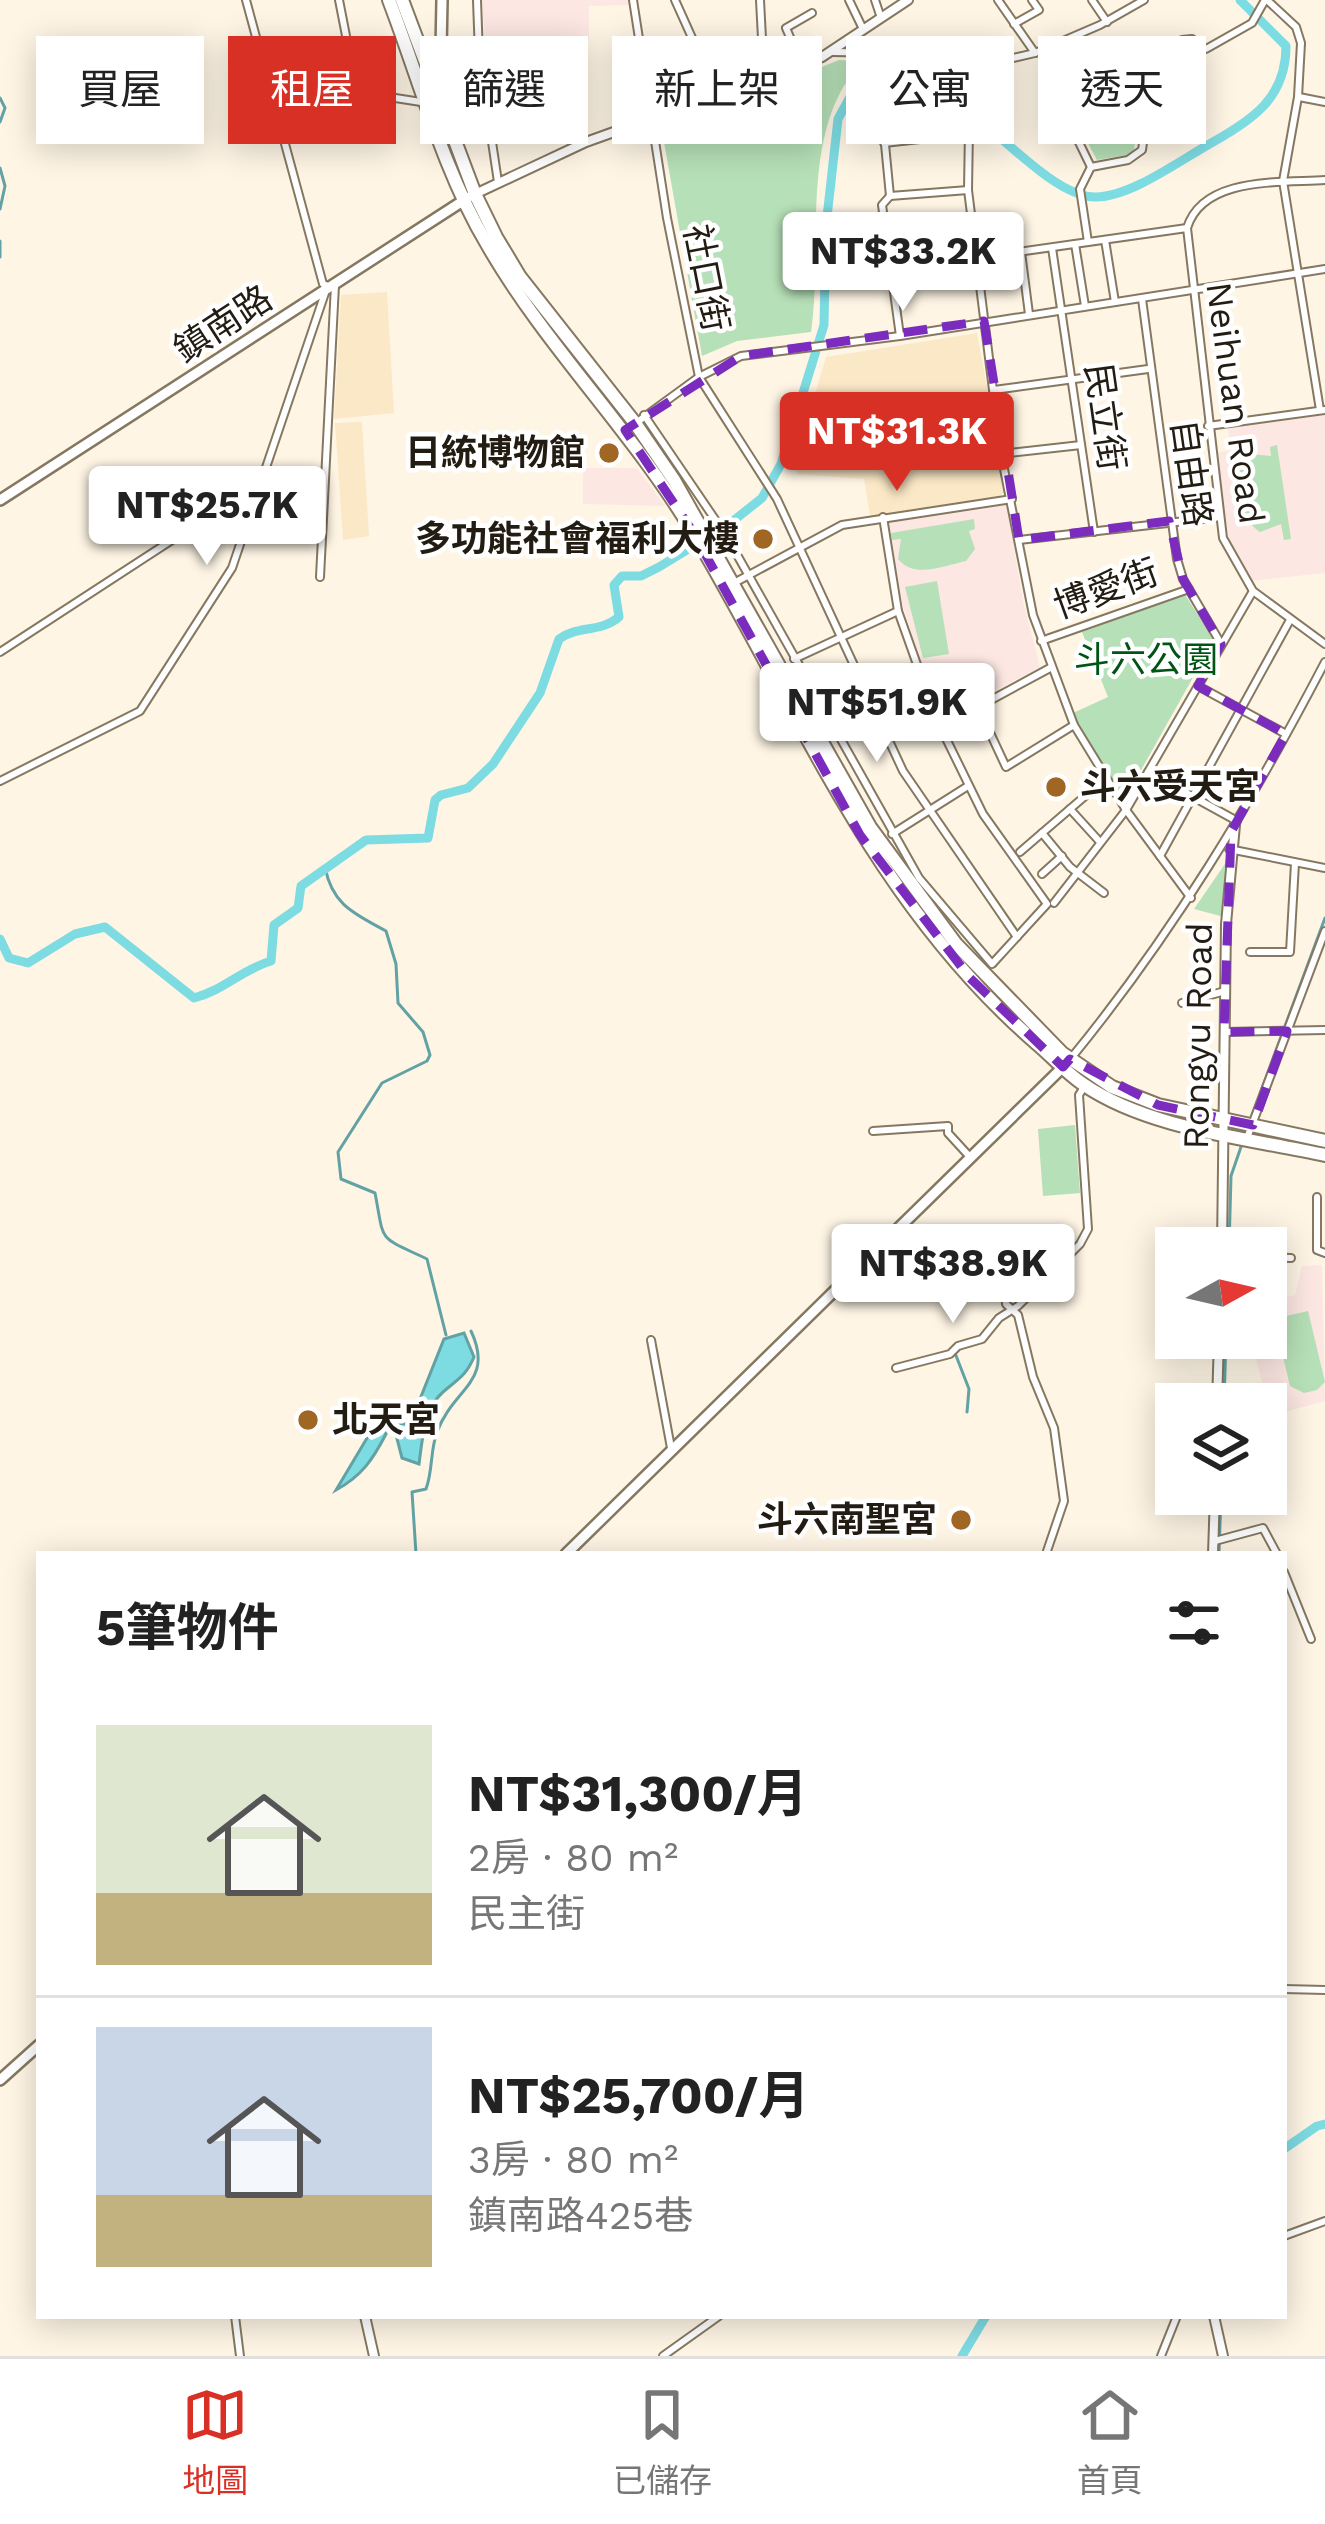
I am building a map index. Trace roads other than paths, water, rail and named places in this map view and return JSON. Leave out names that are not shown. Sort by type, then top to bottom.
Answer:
[{"type":"main road","points":[[389,0],[420,68]]},
{"type":"main road","points":[[402,0],[420,55]]},
{"type":"main road","points":[[440,36],[442,0]]},
{"type":"main road","points":[[450,144],[469,197],[515,279],[634,423],[703,525],[708,547],[761,646],[921,921],[970,978],[1088,1081],[1145,1115],[1325,1142]]},
{"type":"main road","name":"鎮南路","points":[[0,500],[469,197]]},
{"type":"main road","points":[[708,547],[734,584],[761,646]]},
{"type":"main road","points":[[891,868],[956,944],[987,968],[1066,1063]]},
{"type":"main road","points":[[569,1551],[1066,1063]]},
{"type":"main road","points":[[1250,1132],[1325,1155]]},
{"type":"main road","points":[[0,2080],[36,2048]]},
{"type":"street","points":[[246,0],[302,214],[323,284],[330,287]]},
{"type":"street","points":[[339,0],[357,92],[420,99]]},
{"type":"street","points":[[477,0],[478,36]]},
{"type":"street","name":"社口街","points":[[633,0],[638,36]]},
{"type":"street","points":[[675,0],[691,36]]},
{"type":"street","points":[[760,0],[762,36]]},
{"type":"street","points":[[849,0],[864,31]]},
{"type":"street","points":[[875,0],[881,18]]},
{"type":"street","points":[[822,56],[908,0]]},
{"type":"street","points":[[998,0],[1035,53]]},
{"type":"street","points":[[1014,24],[1039,10],[1032,0]]},
{"type":"street","points":[[1092,0],[1107,22]]},
{"type":"street","points":[[1014,58],[1107,22],[1144,0]]},
{"type":"street","points":[[1206,49],[1252,23],[1266,0],[1296,27],[1300,37],[1298,97],[1283,181],[1323,410],[1208,426]]},
{"type":"street","points":[[789,36],[786,28],[812,13]]},
{"type":"street","points":[[832,52],[846,53]]},
{"type":"street","points":[[1298,97],[1325,102]]},
{"type":"street","points":[[469,197],[612,133]]},
{"type":"street","points":[[492,144],[498,182]]},
{"type":"street","name":"社口街","points":[[654,144],[698,377],[777,499],[874,715],[926,811],[952,841],[1017,938]]},
{"type":"street","points":[[884,144],[890,196]]},
{"type":"street","points":[[969,144],[968,190],[1001,454],[1041,641],[1074,724],[1126,811],[1191,898]]},
{"type":"street","points":[[1079,144],[1090,167],[1082,192],[1088,242]]},
{"type":"street","points":[[1090,167],[1128,160],[1143,144]]},
{"type":"street","points":[[976,258],[1186,228],[1202,202],[1221,192],[1283,181],[1325,180]]},
{"type":"street","points":[[900,336],[882,205],[890,196],[968,190]]},
{"type":"street","name":"Neihuan Road","points":[[1186,228],[1223,538],[1253,591],[1325,644]]},
{"type":"street","points":[[1105,240],[1115,302]]},
{"type":"street","points":[[1076,244],[1085,306]]},
{"type":"street","name":"民立街","points":[[1052,248],[1094,532]]},
{"type":"street","points":[[1021,252],[1029,315]]},
{"type":"street","points":[[1253,591],[1126,811],[1078,873],[987,968],[892,834],[727,537],[703,525],[634,423],[698,377],[741,356],[900,336],[1325,269]]},
{"type":"street","points":[[0,781],[140,711],[232,568],[330,287]]},
{"type":"street","points":[[320,578],[330,287]]},
{"type":"street","name":"自由路","points":[[1142,298],[1169,521],[1189,589],[1221,644]]},
{"type":"street","points":[[994,390],[1148,369]]},
{"type":"street","points":[[1001,454],[1081,445]]},
{"type":"street","points":[[0,652],[261,482]]},
{"type":"street","points":[[734,584],[842,525],[1012,499]]},
{"type":"street","points":[[1019,540],[1220,517]]},
{"type":"street","points":[[883,518],[898,611],[936,718],[968,786],[1051,903]]},
{"type":"street","name":"博愛街","points":[[1041,641],[1189,589]]},
{"type":"street","points":[[794,658],[898,611]]},
{"type":"street","points":[[1160,856],[1290,620]]},
{"type":"street","points":[[1148,772],[1236,823],[1325,662]]},
{"type":"street","points":[[1050,668],[978,707],[1006,767],[1074,724]]},
{"type":"street","points":[[1198,686],[1286,734]]},
{"type":"street","points":[[1020,852],[1106,778]]},
{"type":"street","points":[[892,834],[968,786]]},
{"type":"street","points":[[1070,809],[1101,843]]},
{"type":"street","name":"Rongyu Road","points":[[1222,1227],[1227,848],[1236,823]]},
{"type":"street","points":[[1042,833],[1078,873],[1104,892]]},
{"type":"street","points":[[1066,1063],[1227,848],[1325,868]]},
{"type":"street","points":[[1042,874],[1062,856]]},
{"type":"street","points":[[1250,952],[1290,952],[1295,863]]},
{"type":"street","points":[[1250,1132],[1282,1031],[1325,931]]},
{"type":"street","points":[[1182,1004],[1225,991]]},
{"type":"street","points":[[1224,1032],[1325,1030]]},
{"type":"street","points":[[896,1368],[950,1354],[958,1346],[982,1339],[1080,1244],[1088,1229],[1079,1095],[1088,1081]]},
{"type":"street","points":[[872,1131],[948,1126],[948,1133],[970,1157]]},
{"type":"street","points":[[1317,1197],[1317,1250],[1325,1253]]},
{"type":"street","points":[[869,1258],[990,1251],[1003,1278],[1004,1295],[1018,1316],[1037,1390],[1048,1405],[1060,1467],[1064,1501],[1047,1551]]},
{"type":"street","points":[[1287,1258],[1291,1258]]},
{"type":"street","points":[[651,1340],[671,1449]]},
{"type":"street","points":[[1214,1515],[1214,1551]]},
{"type":"street","points":[[1214,1541],[1263,1528],[1275,1551]]},
{"type":"street","points":[[1287,1579],[1311,1639]]},
{"type":"street","points":[[1287,1990],[1325,1990]]},
{"type":"street","points":[[1287,2235],[1325,2221]]},
{"type":"street","points":[[235,2319],[240,2356]]},
{"type":"street","points":[[366,2319],[374,2356]]},
{"type":"street","points":[[663,2356],[715,2319]]},
{"type":"street","points":[[1161,2356],[1176,2319]]},
{"type":"street","points":[[1215,2319],[1223,2356]]},
{"type":"water","points":[[464,1333],[474,1357],[432,1407],[419,1464],[402,1458],[393,1423],[410,1424],[444,1339]]},
{"type":"water","points":[[381,1426],[386,1434],[371,1459],[336,1490],[373,1428]]},
{"type":"waterway","points":[[0,939],[9,958],[28,963],[75,934],[105,927],[194,998],[271,961],[274,925],[298,908],[301,886],[366,840],[428,838],[435,800],[468,788],[493,764],[540,693],[559,639],[619,617],[614,585],[622,576],[641,576],[659,567],[762,498],[781,464],[824,325],[826,226],[838,119],[861,77],[878,63],[913,77],[968,110],[1064,187],[1096,197],[1110,195],[1156,176],[1228,133],[1274,93],[1286,46],[1240,0]]},
{"type":"waterway","points":[[0,98],[5,108],[0,122]]},
{"type":"waterway","points":[[0,168],[5,186],[0,209]]},
{"type":"waterway","points":[[0,241],[0,257]]},
{"type":"waterway","points":[[325,867],[339,899],[386,931],[396,964],[398,1003],[423,1032],[430,1055],[427,1061],[382,1083],[338,1152],[341,1179],[375,1193],[386,1236],[427,1259],[446,1335]]},
{"type":"waterway","points":[[1251,1118],[1325,918]]},
{"type":"waterway","points":[[1230,1227],[1231,1176],[1242,1144]]},
{"type":"waterway","points":[[416,1551],[412,1492],[426,1489],[437,1432],[475,1374],[477,1348],[471,1331]]},
{"type":"waterway","points":[[955,1353],[969,1389],[967,1412]]},
{"type":"waterway","points":[[1225,1359],[1225,1383]]},
{"type":"waterway","points":[[1219,1551],[1220,1515]]},
{"type":"waterway","points":[[1287,2147],[1325,2124]]},
{"type":"waterway","points":[[962,2356],[984,2319]]},
{"type":"place","name":"日統博物館","points":[[609,453]]},
{"type":"place","name":"多功能社會福利大樓","points":[[763,539]]},
{"type":"place","name":"斗六受天宮","points":[[1056,787]]},
{"type":"place","name":"北天宮","points":[[308,1420]]},
{"type":"place","name":"斗六南聖宮","points":[[961,1520]]},
{"type":"park label","name":"斗六公園","points":[[1146,660]]}]
